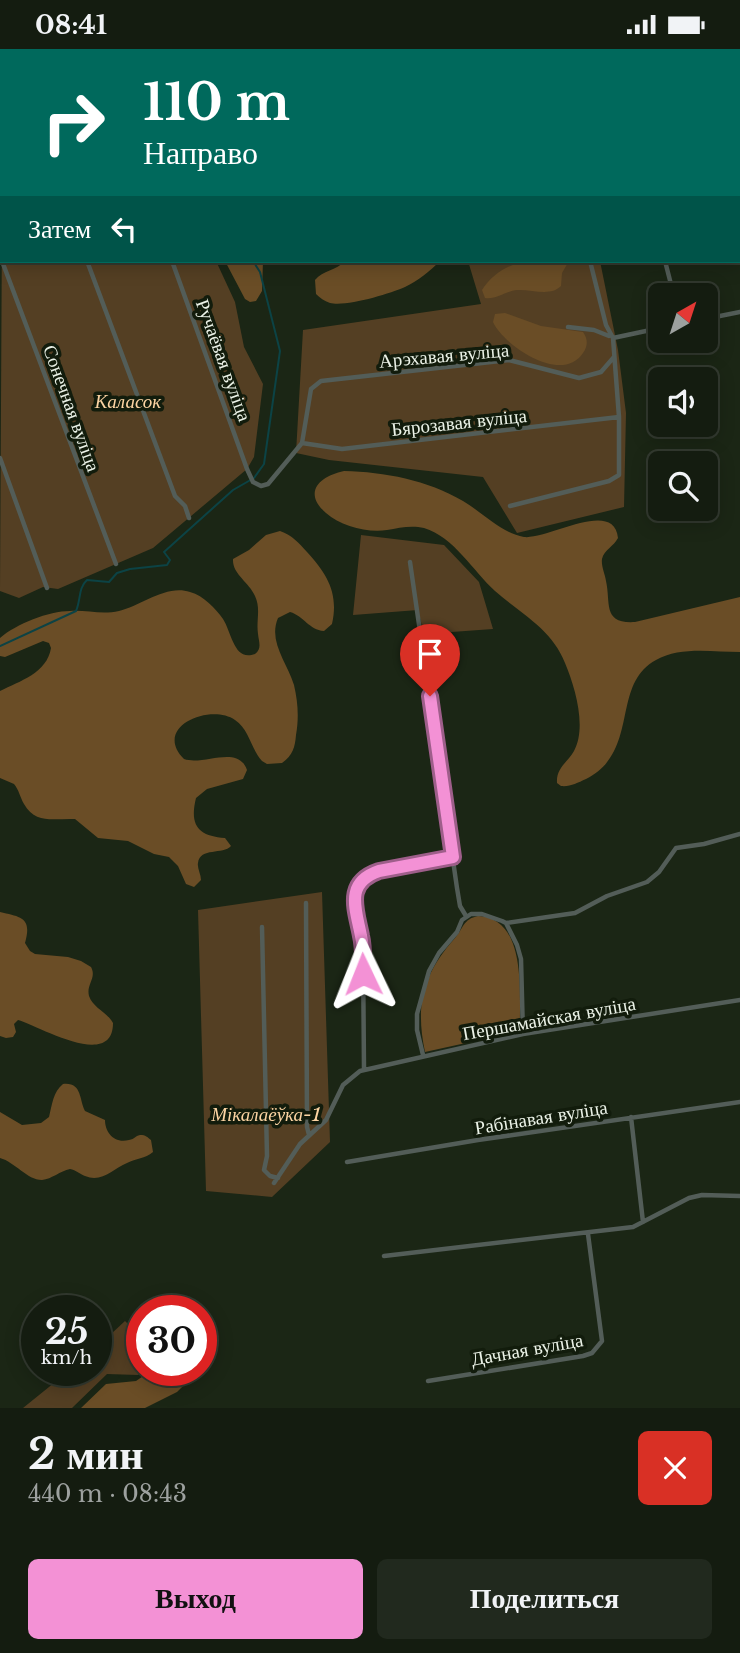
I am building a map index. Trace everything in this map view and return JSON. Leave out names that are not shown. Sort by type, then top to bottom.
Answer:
[{"type":"street","name":"Сонечная вуліца","points":[[3,263],[116,564]]},
{"type":"street","points":[[88,263],[175,496],[185,506],[189,518]]},
{"type":"street","name":"Ручаёвая вуліца","points":[[173,263],[252,480],[261,486],[268,484],[302,443]]},
{"type":"street","points":[[510,506],[617,478],[621,470],[613,338],[606,325],[590,263]]},
{"type":"street","points":[[666,263],[671,283]]},
{"type":"street","points":[[718,316],[740,312]]},
{"type":"street","points":[[568,327],[594,330],[613,338],[648,331]]},
{"type":"street","name":"Арэхавая вуліца","points":[[302,443],[311,389],[321,381],[502,360],[579,378],[601,372],[614,358]]},
{"type":"street","name":"Бярозавая вуліца","points":[[302,443],[337,449],[619,417]]},
{"type":"street","points":[[0,458],[47,588]]},
{"type":"street","points":[[410,562],[459,901],[466,916]]},
{"type":"street","points":[[466,916],[482,914],[506,923],[575,913],[607,896],[647,882],[659,872],[676,848],[740,834]]},
{"type":"street","points":[[274,1183],[297,1149],[326,1120],[343,1084],[364,1069],[363,951],[353,899],[357,887],[372,873],[453,857]]},
{"type":"street","points":[[306,903],[309,1135]]},
{"type":"street","points":[[423,1055],[416,1021],[421,995],[435,958],[457,932],[466,916]]},
{"type":"street","points":[[506,923],[521,960],[523,1034]]},
{"type":"street","points":[[262,927],[267,1156],[264,1170],[270,1176],[278,1178]]},
{"type":"street","name":"Першамайская вуліца","points":[[364,1069],[523,1034],[740,1000]]},
{"type":"street","name":"Рабінавая вуліца","points":[[347,1162],[740,1102]]},
{"type":"street","points":[[631,1117],[643,1222]]},
{"type":"street","points":[[384,1256],[633,1227],[689,1198],[702,1195],[740,1196]]},
{"type":"street","name":"Дачная вуліца","points":[[428,1381],[559,1361],[583,1356],[597,1348],[602,1341],[588,1234]]},
{"type":"green space","name":"Каласок","points":[[2,263],[217,263],[235,302],[244,347],[263,384],[254,457],[247,469],[153,548],[58,589],[43,587],[19,598],[0,591]]},
{"type":"green space","points":[[469,263],[600,263],[618,350],[626,413],[624,507],[517,533],[483,477],[329,460],[296,453],[303,330],[481,304]]},
{"type":"green space","points":[[361,535],[444,545],[479,582],[493,629],[424,634],[418,610],[353,615]]},
{"type":"green space","name":"Мікалаёўка-1","points":[[322,892],[330,1142],[272,1197],[206,1191],[198,910]]},
{"type":"green space","points":[[126,1322],[126,1375],[112,1374],[112,1333]]},
{"type":"green space","points":[[50,1386],[95,1386],[72,1408],[23,1408]]},
{"type":"shaded area","points":[[226,263],[263,263],[262,291],[256,301],[245,299]]},
{"type":"shaded area","points":[[343,263],[438,263],[419,279],[398,290],[357,302],[337,304],[316,294],[315,280]]},
{"type":"shaded area","points":[[568,263],[562,273],[561,286],[557,289],[546,292],[517,290],[485,298],[482,290],[491,279],[513,265]]},
{"type":"shaded area","points":[[505,313],[541,326],[583,332],[587,340],[585,350],[574,362],[562,365],[534,359],[499,332],[493,322],[495,314]]},
{"type":"shaded area","points":[[344,471],[390,475],[435,488],[463,501],[507,531],[524,537],[593,521],[605,521],[614,527],[618,538],[602,559],[610,611],[617,620],[635,622],[740,597],[740,652],[686,651],[656,660],[642,671],[633,685],[620,736],[614,752],[603,767],[586,779],[561,786],[557,783],[558,773],[574,751],[580,719],[576,695],[559,651],[544,631],[495,591],[454,547],[435,532],[414,527],[379,531],[363,529],[339,522],[326,513],[315,498],[317,486],[335,473]]},
{"type":"shaded area","points":[[280,531],[298,542],[326,576],[334,603],[332,624],[324,631],[314,628],[290,612],[278,618],[275,635],[294,685],[298,710],[294,747],[282,763],[267,764],[262,761],[240,724],[224,715],[199,716],[179,728],[175,737],[176,747],[184,759],[236,758],[243,762],[247,770],[243,779],[207,789],[196,798],[194,816],[198,828],[209,835],[225,838],[231,846],[207,853],[200,858],[198,865],[201,880],[194,887],[186,884],[178,866],[169,857],[154,854],[128,841],[98,838],[75,819],[40,818],[29,811],[14,784],[0,778],[0,691],[38,670],[44,664],[51,648],[49,643],[43,641],[5,657],[0,656],[0,638],[24,623],[52,613],[119,611],[163,593],[181,590],[200,596],[209,603],[223,619],[242,654],[255,654],[260,645],[257,601],[235,569],[233,559],[249,550],[266,535]]},
{"type":"shaded area","points":[[0,912],[23,920],[27,928],[25,943],[30,951],[35,954],[68,957],[91,967],[93,974],[89,996],[113,1023],[110,1037],[101,1043],[88,1044],[56,1036],[18,1020],[14,1024],[16,1032],[13,1037],[0,1036]]},
{"type":"shaded area","points":[[478,916],[494,920],[506,930],[513,944],[519,979],[520,1031],[425,1052],[421,1019],[424,991],[429,977],[435,964],[464,925],[469,919]]},
{"type":"shaded area","points":[[63,1084],[77,1089],[85,1111],[105,1120],[111,1136],[124,1141],[140,1135],[145,1136],[151,1140],[153,1152],[97,1178],[70,1169],[49,1178],[37,1179],[0,1158],[0,1112],[22,1125],[41,1123],[49,1117],[55,1095]]},
{"type":"shaded area","points":[[112,1383],[183,1386],[177,1392],[145,1408],[81,1408],[104,1386],[112,1386]]},
{"type":"waterway","points":[[0,646],[76,611],[82,587],[87,580],[109,582],[117,573],[130,569],[167,565],[170,560],[164,552],[233,490],[254,478],[264,464],[280,351],[260,272],[254,263]]},
{"type":"route","points":[[363,974],[363,951],[353,899],[357,887],[372,873],[453,857],[430,696]]}]
